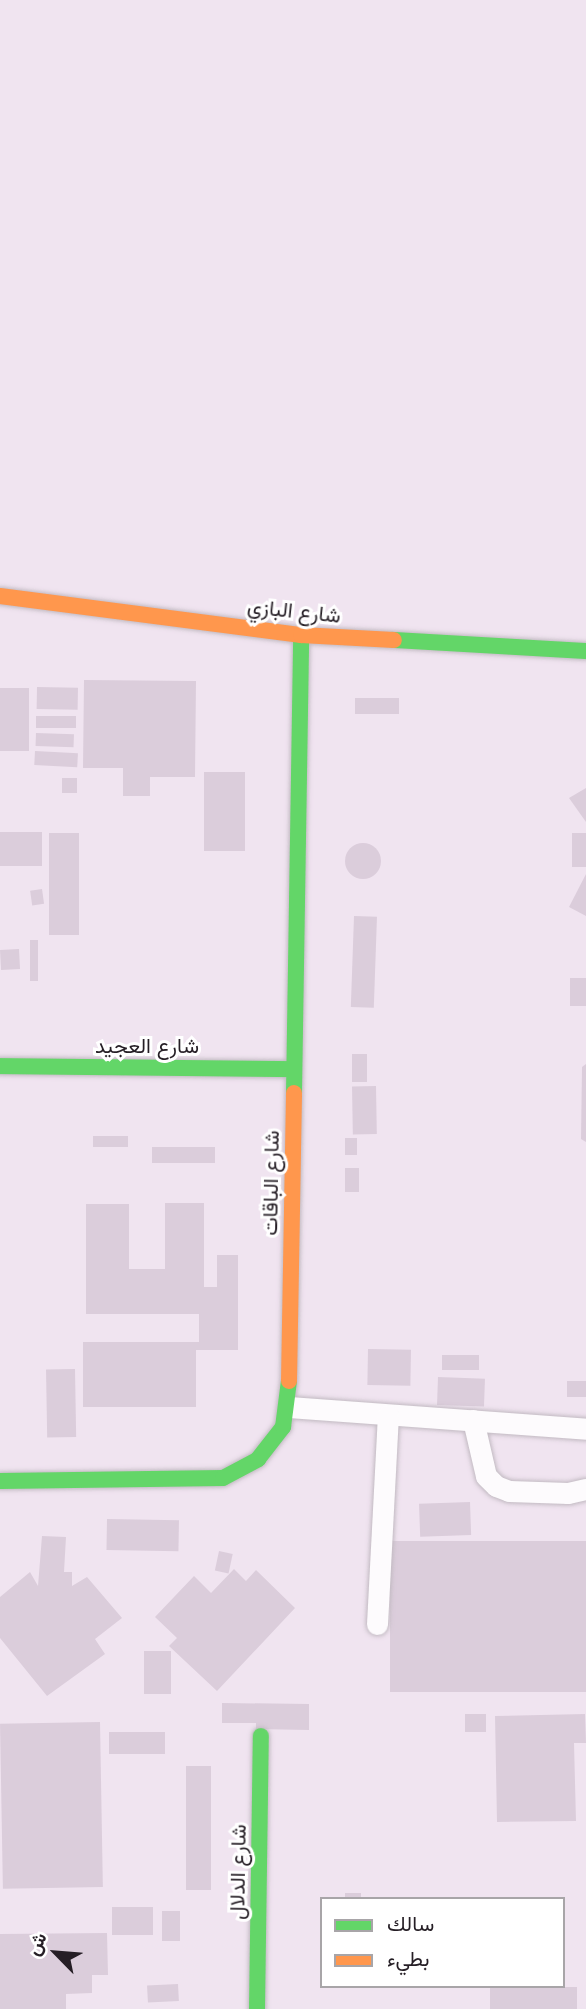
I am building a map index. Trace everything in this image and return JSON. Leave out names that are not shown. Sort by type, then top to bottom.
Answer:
[{"type":"street","name":"شارع البازي","points":[[0,596],[301,635],[586,651]]},
{"type":"street","name":"شارع الباقات","points":[[0,1481],[223,1478],[258,1459],[283,1427],[289,1408],[301,635]]},
{"type":"street","name":"شارع العجيد","points":[[0,1066],[293,1069]]},
{"type":"street","name":"شارع الدلال","points":[[257,2009],[261,1736]]},
{"type":"lane","points":[[289,1408],[586,1429]]},
{"type":"lane","points":[[377,1624],[388,1415]]},
{"type":"lane","points":[[473,1420],[486,1476],[496,1486],[544,1492],[586,1489]]},
{"type":"building","points":[[84,680],[196,681],[195,777],[150,777],[150,796],[123,796],[123,768],[83,768]]},
{"type":"building","points":[[37,687],[78,688],[78,710],[37,709]]},
{"type":"building","points":[[0,688],[29,688],[29,751],[0,751]]},
{"type":"building","points":[[355,698],[399,698],[399,714],[355,714]]},
{"type":"building","points":[[36,716],[76,716],[76,728],[36,728]]},
{"type":"building","points":[[36,733],[74,734],[74,747],[36,746]]},
{"type":"building","points":[[35,751],[78,753],[77,767],[34,765]]},
{"type":"building","points":[[204,772],[245,772],[245,851],[204,851]]},
{"type":"building","points":[[62,778],[77,778],[77,793],[62,793]]},
{"type":"building","points":[[586,788],[586,822],[569,798]]},
{"type":"building","points":[[0,832],[42,832],[42,866],[0,866]]},
{"type":"building","points":[[49,833],[79,833],[79,935],[49,935]]},
{"type":"building","points":[[572,833],[586,833],[586,867],[572,867]]},
{"type":"building","points":[[363,843],[376,848],[381,861],[376,874],[363,879],[350,874],[345,861],[350,848]]},
{"type":"building","points":[[586,874],[586,916],[569,907]]},
{"type":"building","points":[[42,889],[44,904],[32,906],[30,891]]},
{"type":"building","points":[[354,916],[377,917],[374,1008],[351,1007]]},
{"type":"building","points":[[30,940],[38,940],[38,981],[30,981]]},
{"type":"building","points":[[19,949],[20,969],[1,970],[0,950]]},
{"type":"building","points":[[570,978],[586,978],[586,1006],[570,1006]]},
{"type":"building","points":[[352,1054],[367,1054],[367,1082],[352,1082]]},
{"type":"building","points":[[586,1064],[586,1142],[581,1139],[582,1067]]},
{"type":"building","points":[[352,1086],[376,1086],[377,1134],[353,1134]]},
{"type":"building","points":[[93,1136],[128,1136],[128,1147],[93,1147]]},
{"type":"building","points":[[345,1138],[357,1138],[357,1155],[345,1155]]},
{"type":"building","points":[[152,1147],[215,1147],[215,1163],[152,1163]]},
{"type":"building","points":[[345,1168],[359,1168],[359,1192],[345,1192]]},
{"type":"building","points":[[165,1203],[204,1203],[204,1287],[217,1287],[217,1255],[238,1255],[238,1350],[196,1350],[196,1407],[83,1407],[83,1342],[199,1342],[199,1314],[86,1314],[86,1204],[129,1204],[129,1269],[165,1269]]},
{"type":"building","points":[[368,1349],[411,1350],[410,1386],[367,1385]]},
{"type":"building","points":[[442,1355],[479,1355],[479,1370],[442,1370]]},
{"type":"building","points":[[75,1369],[76,1437],[47,1437],[46,1370]]},
{"type":"building","points":[[438,1377],[485,1379],[484,1407],[437,1405]]},
{"type":"building","points":[[567,1381],[586,1381],[586,1397],[567,1397]]},
{"type":"building","points":[[470,1502],[471,1535],[420,1537],[419,1504]]},
{"type":"building","points":[[107,1519],[179,1520],[178,1551],[106,1550]]},
{"type":"building","points":[[42,1536],[66,1537],[64,1572],[72,1572],[72,1586],[87,1577],[122,1618],[95,1639],[105,1654],[47,1696],[0,1638],[0,1597],[30,1572],[38,1586]]},
{"type":"building","points":[[390,1541],[586,1541],[586,1692],[390,1692]]},
{"type":"building","points":[[219,1551],[233,1554],[229,1573],[215,1571]]},
{"type":"building","points":[[234,1569],[246,1581],[256,1570],[295,1608],[217,1691],[169,1646],[177,1638],[155,1617],[194,1576],[211,1593]]},
{"type":"building","points":[[144,1651],[171,1651],[171,1694],[144,1694]]},
{"type":"building","points":[[222,1703],[309,1704],[309,1730],[256,1729],[256,1723],[222,1723]]},
{"type":"building","points":[[465,1714],[486,1714],[486,1732],[465,1732]]},
{"type":"building","points":[[585,1714],[586,1743],[574,1743],[576,1821],[497,1822],[495,1716]]},
{"type":"building","points":[[100,1722],[103,1887],[3,1889],[0,1724]]},
{"type":"building","points":[[109,1732],[165,1732],[165,1754],[109,1754]]},
{"type":"building","points":[[186,1766],[211,1766],[211,1890],[186,1890]]},
{"type":"building","points":[[345,1893],[361,1893],[361,1897],[345,1897]]},
{"type":"building","points":[[112,1907],[153,1907],[153,1935],[112,1935]]},
{"type":"building","points":[[162,1911],[180,1911],[180,1941],[162,1941]]},
{"type":"building","points":[[107,1933],[108,1975],[92,1975],[92,1993],[66,1994],[66,2009],[0,2009],[0,1934]]},
{"type":"building","points":[[178,1984],[179,2001],[148,2003],[147,1986]]},
{"type":"building","points":[[577,1987],[577,2009],[490,2009],[490,1988]]},
{"type":"traffic: fast","points":[[294,1093],[301,635]]},
{"type":"traffic: fast","points":[[394,640],[586,651]]},
{"type":"traffic: fast","points":[[0,1066],[293,1069]]},
{"type":"traffic: fast","points":[[0,1481],[223,1478],[258,1459],[283,1427],[289,1381]]},
{"type":"traffic: fast","points":[[257,2009],[261,1736]]},
{"type":"traffic: slow","points":[[0,596],[301,635],[394,640]]},
{"type":"traffic: slow","points":[[289,1381],[294,1093]]}]
